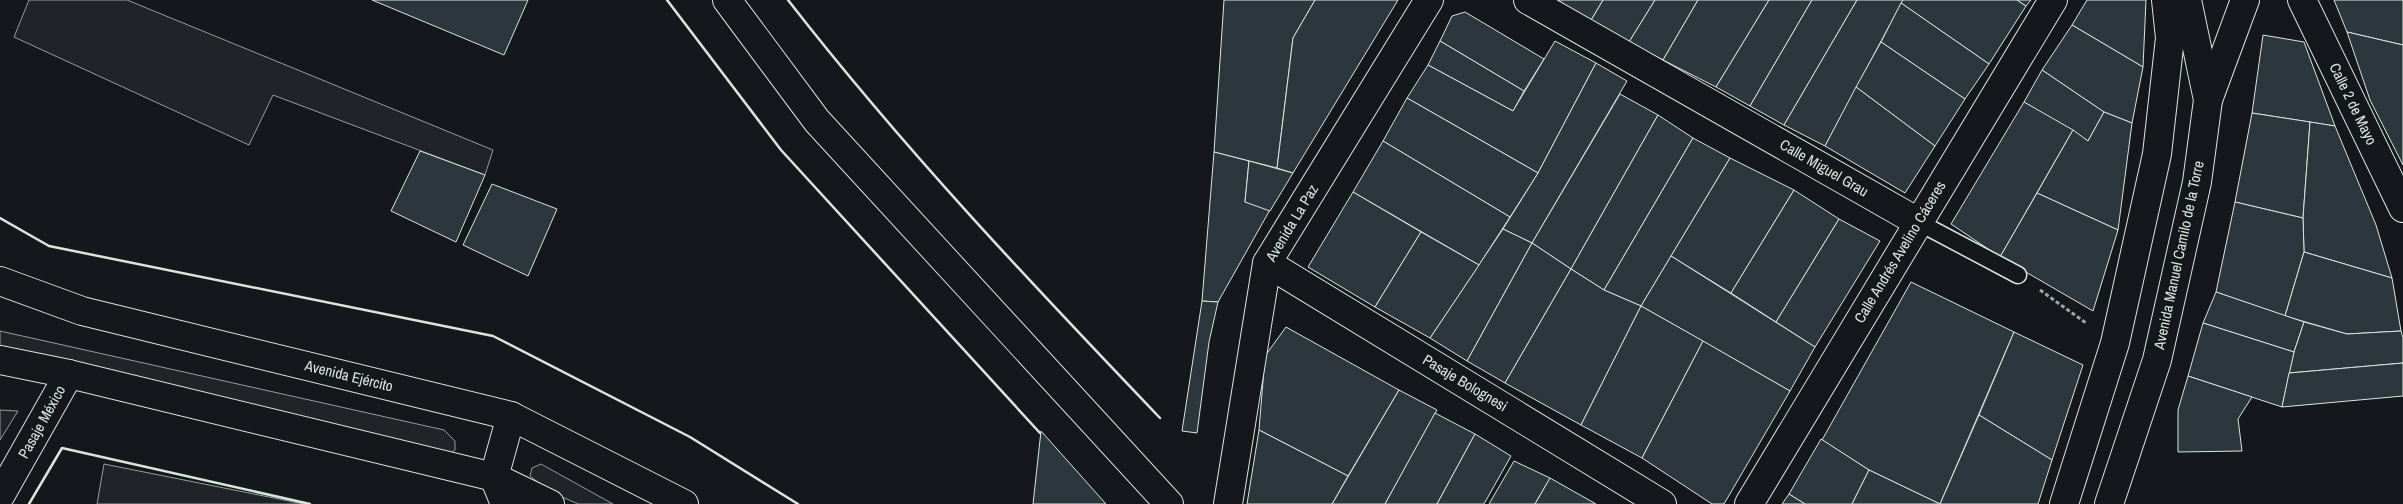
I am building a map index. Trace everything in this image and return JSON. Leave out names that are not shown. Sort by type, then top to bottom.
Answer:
[{"type":"street","points":[[727,0],[818,121],[1169,504]]},
{"type":"street","name":"Avenida La Paz","points":[[1228,504],[1267,263],[1429,0]]},
{"type":"street","name":"Calle Miguel Grau","points":[[1528,0],[1918,222]]},
{"type":"street","name":"Calle Andrés Avelino Cáceres","points":[[1749,504],[2053,0]]},
{"type":"street","points":[[2064,504],[2115,343],[2157,154],[2170,38],[2166,0]]},
{"type":"street","name":"Avenida Manuel Camilo de la Torre","points":[[2109,504],[2157,360],[2197,182],[2208,100],[2187,0]]},
{"type":"street","points":[[2208,100],[2245,0]]},
{"type":"street","name":"Calle 2 de Mayo","points":[[2302,0],[2403,208]]},
{"type":"street","name":"Pasaje Bolognesi","points":[[1267,263],[1662,504]]},
{"type":"street","name":"Avenida Ejército","points":[[0,281],[82,311],[511,416],[684,504]]},
{"type":"street","points":[[0,360],[69,374],[494,477],[550,504]]},
{"type":"street","name":"Pasaje México","points":[[0,496],[69,374]]},
{"type":"street","points":[[505,504],[494,477],[511,416]]},
{"type":"lane","name":"Calle Miguel Grau","points":[[1918,222],[2018,275]]},
{"type":"path","points":[[2018,275],[2115,343]]},
{"type":"shaded area","points":[[29,0],[127,0],[493,150],[485,175],[273,95],[249,145],[14,37]]},
{"type":"shaded area","points":[[0,331],[444,430],[455,441],[455,450],[447,456],[0,352]]},
{"type":"shaded area","points":[[0,410],[18,411],[0,440]]},
{"type":"shaded area","points":[[104,464],[304,504],[97,504]]},
{"type":"shaded area","points":[[541,464],[613,504],[578,504],[549,491],[530,476],[532,468]]},
{"type":"building","points":[[372,0],[528,0],[504,55]]},
{"type":"building","points":[[1224,0],[1315,0],[1293,38],[1277,168],[1214,152]]},
{"type":"building","points":[[1315,0],[1398,0],[1293,173],[1277,168],[1293,38]]},
{"type":"building","points":[[1552,0],[1603,0],[1590,22]]},
{"type":"building","points":[[1603,0],[1655,0],[1629,42],[1590,22]]},
{"type":"building","points":[[1655,0],[1698,0],[1663,60],[1629,42]]},
{"type":"building","points":[[1698,0],[1769,0],[1716,87],[1663,60]]},
{"type":"building","points":[[1769,0],[1812,0],[1750,106],[1716,87]]},
{"type":"building","points":[[1812,0],[1857,0],[1784,125],[1750,106]]},
{"type":"building","points":[[1857,0],[1903,0],[1825,146],[1784,125]]},
{"type":"building","points":[[1903,0],[2017,0],[2026,6],[1989,64],[1901,3]]},
{"type":"building","points":[[2017,0],[2031,0],[2026,6]]},
{"type":"building","points":[[2087,0],[2146,0],[2143,67],[2072,25]]},
{"type":"building","points":[[2334,0],[2403,0],[2403,45],[2347,32]]},
{"type":"building","points":[[1901,3],[1989,64],[1965,99],[1881,42]]},
{"type":"building","points":[[1465,12],[1544,59],[1524,91],[1440,41],[1452,16]]},
{"type":"building","points":[[2072,25],[2143,67],[2132,123],[2104,112],[2042,70]]},
{"type":"building","points":[[2347,32],[2403,45],[2403,165],[2370,100]]},
{"type":"building","points":[[2263,35],[2304,42],[2335,126],[2252,113]]},
{"type":"building","points":[[1440,41],[1524,91],[1513,111],[1428,65]]},
{"type":"building","points":[[1555,41],[1596,63],[1538,173],[1407,98],[1428,65],[1513,111]]},
{"type":"building","points":[[1881,42],[1965,99],[1935,146],[1856,87]]},
{"type":"building","points":[[1596,63],[1627,81],[1532,243],[1503,229],[1538,173]]},
{"type":"building","points":[[2042,70],[2104,112],[2088,141],[2024,102]]},
{"type":"building","points":[[1856,87],[1935,146],[1905,193],[1825,146]]},
{"type":"building","points":[[1620,94],[1658,115],[1571,269],[1532,243]]},
{"type":"building","points":[[1407,98],[1538,173],[1510,217],[1383,141]]},
{"type":"building","points":[[2024,102],[2073,130],[2000,257],[1951,224]]},
{"type":"building","points":[[2104,112],[2132,123],[2118,230],[2037,193],[2073,130],[2088,141]]},
{"type":"building","points":[[2252,113],[2310,122],[2303,218],[2235,202]]},
{"type":"building","points":[[1658,115],[1693,138],[1604,290],[1571,269]]},
{"type":"building","points":[[2310,122],[2335,126],[2376,225],[2392,278],[2304,252],[2303,218]]},
{"type":"building","points":[[1693,138],[1730,158],[1641,306],[1604,290]]},
{"type":"building","points":[[1383,141],[1510,217],[1479,265],[1353,192]]},
{"type":"building","points":[[420,151],[485,175],[456,242],[391,211]]},
{"type":"building","points":[[1214,152],[1249,161],[1245,202],[1271,208],[1218,302],[1202,301]]},
{"type":"building","points":[[1730,158],[1794,190],[1731,293],[1671,256]]},
{"type":"building","points":[[1249,161],[1293,173],[1270,211],[1245,202]]},
{"type":"building","points":[[492,184],[557,209],[528,276],[463,245]]},
{"type":"building","points":[[1794,190],[1839,219],[1776,322],[1731,293]]},
{"type":"building","points":[[1353,192],[1421,232],[1375,307],[1308,267]]},
{"type":"building","points":[[2037,193],[2118,230],[2093,311],[2000,257]]},
{"type":"building","points":[[2235,202],[2303,218],[2304,252],[2285,316],[2216,292]]},
{"type":"building","points":[[1839,219],[1880,241],[1815,347],[1776,322]]},
{"type":"building","points":[[1503,229],[1532,243],[1467,361],[1430,338]]},
{"type":"building","points":[[1421,232],[1479,265],[1430,338],[1375,307]]},
{"type":"building","points":[[1532,243],[1571,269],[1505,383],[1467,361]]},
{"type":"building","points":[[2304,252],[2392,278],[2401,331],[2347,334],[2285,316]]},
{"type":"building","points":[[1671,256],[1815,347],[1790,391],[1641,306]]},
{"type":"building","points":[[1571,269],[1604,290],[1641,306],[1581,425],[1505,383]]},
{"type":"building","points":[[1911,282],[2014,332],[1940,504],[1869,470],[1822,440]]},
{"type":"building","points":[[2216,292],[2304,322],[2294,352],[2203,323]]},
{"type":"building","points":[[1202,301],[1218,302],[1209,342],[1197,433],[1182,431]]},
{"type":"building","points":[[1641,306],[1703,341],[1642,458],[1581,425]]},
{"type":"building","points":[[2304,322],[2347,334],[2401,331],[2403,338],[2403,363],[2289,373]]},
{"type":"building","points":[[2203,323],[2294,352],[2282,407],[2188,376]]},
{"type":"building","points":[[1286,327],[1399,390],[1348,476],[1259,430],[1265,356]]},
{"type":"building","points":[[2014,332],[2083,365],[2052,460],[1979,415]]},
{"type":"building","points":[[1703,341],[1790,391],[1724,504],[1712,504],[1642,458]]},
{"type":"building","points":[[2403,363],[2403,396],[2282,407],[2289,373]]},
{"type":"building","points":[[2188,376],[2252,397],[2238,419],[2242,451],[2178,452],[2178,410]]},
{"type":"building","points":[[1399,390],[1437,410],[1385,504],[1332,504]]},
{"type":"building","points":[[1435,413],[1475,434],[1437,504],[1385,504]]},
{"type":"building","points":[[1979,415],[2052,460],[2038,504],[1940,504]]},
{"type":"building","points":[[1259,430],[1348,476],[1332,504],[1247,504]]},
{"type":"building","points":[[1041,431],[1106,504],[1033,504]]},
{"type":"building","points":[[1475,434],[1511,456],[1484,504],[1437,504]]},
{"type":"building","points":[[1821,439],[1869,470],[1852,504],[1805,504],[1789,494]]},
{"type":"building","points":[[1514,461],[1550,478],[1535,504],[1489,504]]},
{"type":"building","points":[[1869,470],[1940,504],[1852,504]]},
{"type":"building","points":[[1550,478],[1596,504],[1535,504]]},
{"type":"building","points":[[1789,494],[1805,504],[1782,504]]},
{"type":"wall","points":[[667,0],[781,150],[1040,433]]},
{"type":"wall","points":[[788,0],[876,109],[922,162],[1064,317],[1160,418]]},
{"type":"wall","points":[[0,218],[49,246],[493,336],[690,437],[798,504]]},
{"type":"wall","points":[[29,504],[62,448],[310,504]]}]
